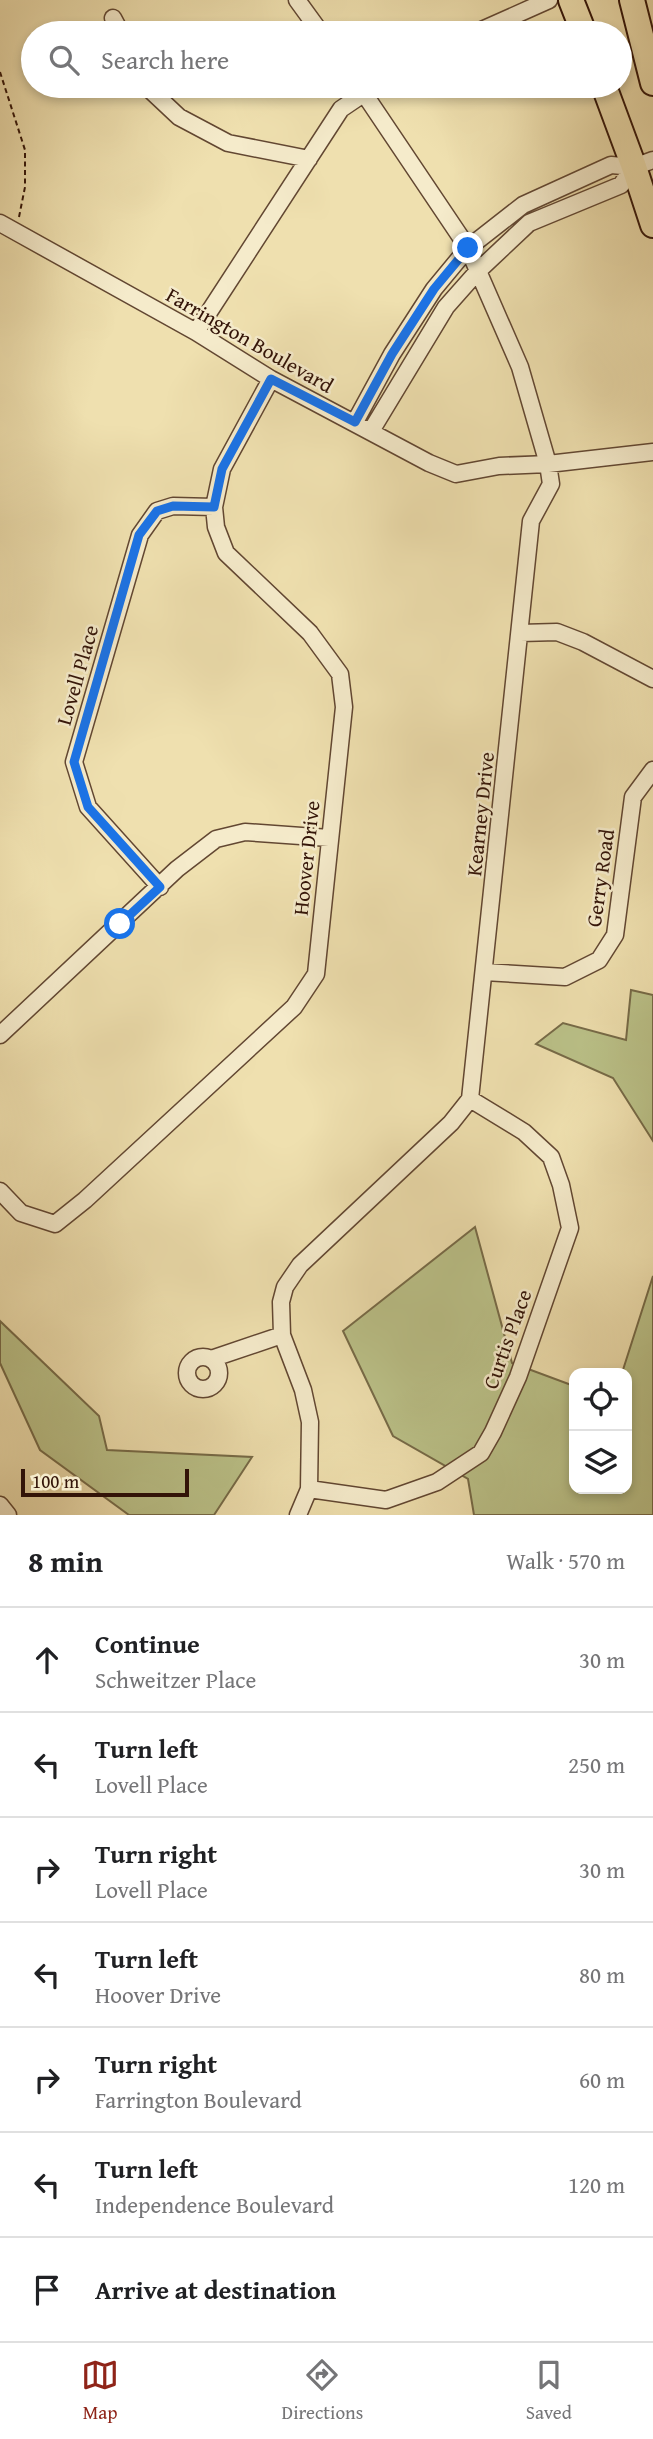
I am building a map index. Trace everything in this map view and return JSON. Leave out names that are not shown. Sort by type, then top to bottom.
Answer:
[{"type":"highway","points":[[571,0],[579,21]]},
{"type":"highway","points":[[632,0],[653,83]]},
{"type":"highway","points":[[610,98],[644,164],[653,225]]},
{"type":"street","points":[[297,0],[312,21]]},
{"type":"street","points":[[502,21],[549,0]]},
{"type":"street","points":[[159,98],[179,117],[228,144],[309,159]]},
{"type":"street","points":[[196,332],[341,109],[354,98]]},
{"type":"street","name":"Kearney Drive","points":[[372,98],[468,248],[520,368],[548,464],[551,484],[531,521],[470,1099]]},
{"type":"street","points":[[355,422],[392,354],[434,289],[468,248],[523,205],[611,165],[644,164]]},
{"type":"street","points":[[371,431],[446,307],[477,272],[529,223],[621,185],[644,164]]},
{"type":"street","name":"Farrington Boulevard","points":[[0,223],[196,332],[271,379],[429,463],[456,474],[499,466],[548,464],[653,452]]},
{"type":"street","name":"Hoover Drive","points":[[0,1191],[21,1213],[55,1224],[85,1200],[295,1007],[316,974],[344,708],[340,674],[310,633],[226,553],[216,527],[214,507],[222,469],[271,379]]},
{"type":"street","name":"Lovell Place","points":[[160,887],[88,807],[74,762],[139,535],[157,511],[173,506],[214,507]]},
{"type":"street","points":[[520,634],[557,632],[583,642],[653,679]]},
{"type":"street","name":"Gerry Road","points":[[484,972],[565,977],[599,960],[615,935],[633,797],[653,770]]},
{"type":"street","points":[[0,1035],[177,869],[216,839],[246,832],[329,838]]},
{"type":"street","points":[[298,1515],[309,1489],[310,1422],[303,1390],[282,1335],[281,1301],[285,1287],[300,1265],[451,1124],[470,1099]]},
{"type":"street","name":"Curtis Place","points":[[309,1489],[386,1500],[437,1482],[481,1453],[518,1377],[570,1228],[561,1185],[551,1157],[524,1132],[470,1099]]},
{"type":"street","points":[[211,1359],[282,1335]]},
{"type":"street","points":[[0,1505],[8,1515]]},
{"type":"path","points":[[0,72],[25,150],[25,187],[16,232]]},
{"type":"green space","points":[[631,990],[653,995],[653,1141],[613,1078],[536,1044],[563,1023],[626,1040]]},
{"type":"green space","points":[[475,1227],[512,1363],[569,1384],[569,1494],[632,1494],[632,1368],[624,1368],[653,1276],[653,1515],[474,1515],[468,1479],[393,1436],[343,1331]]},
{"type":"green space","points":[[0,1321],[99,1416],[107,1450],[252,1457],[214,1515],[129,1515],[40,1450],[0,1363]]},
{"type":"route","points":[[120,924],[160,887],[88,807],[74,762],[139,535],[157,511],[173,506],[214,507],[222,469],[271,379],[355,422],[392,354],[434,289],[468,248]]}]
